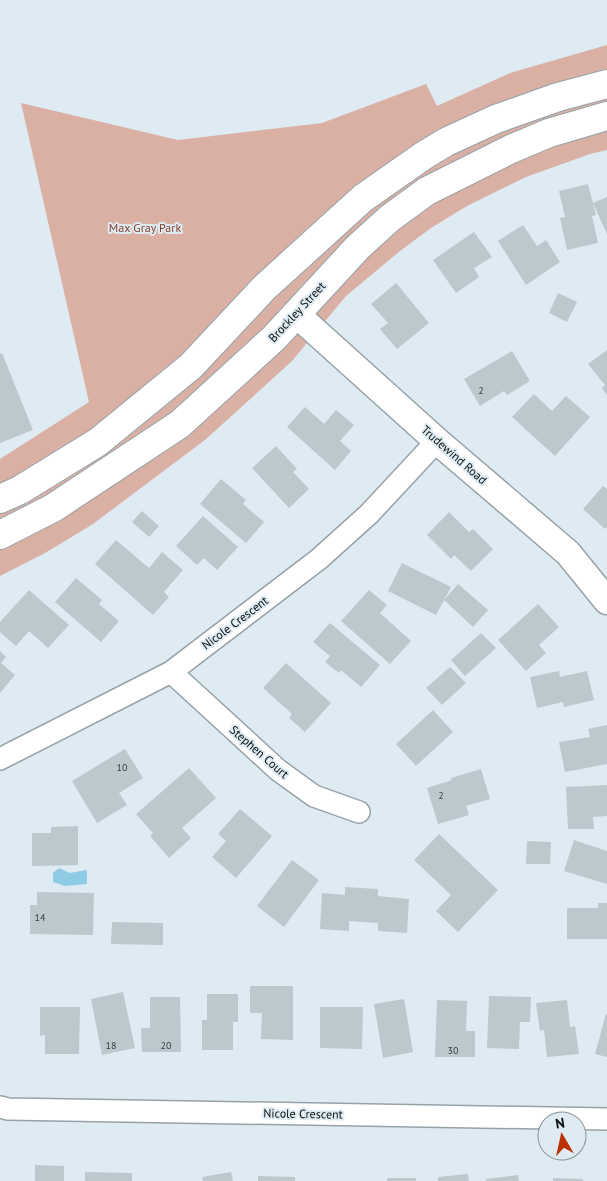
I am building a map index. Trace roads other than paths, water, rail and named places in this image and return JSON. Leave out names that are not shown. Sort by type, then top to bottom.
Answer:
[{"type":"main road","points":[[0,499],[20,490],[98,442],[191,366],[264,288],[363,198],[423,156],[446,142],[496,119],[558,97],[607,84]]},
{"type":"main road","name":"Brockley Street","points":[[0,535],[53,508],[180,424],[274,338],[358,247],[390,218],[427,191],[511,149],[550,133],[607,116]]},
{"type":"main road","points":[[264,288],[296,314]]},
{"type":"street","name":"Trudewind Road","points":[[296,314],[437,441],[568,553],[607,601]]},
{"type":"street","name":"Nicole Crescent","points":[[0,758],[171,672],[326,553],[370,514],[437,441]]},
{"type":"street","name":"Stephen Court","points":[[171,672],[278,770],[314,796],[359,812]]},
{"type":"street","name":"Nicole Crescent","points":[[0,1108],[607,1119]]},
{"type":"water","points":[[59,868],[70,873],[86,870],[87,884],[65,886],[53,882],[53,873]]},
{"type":"park label","name":"Max Gray Park","points":[[145,228]]}]
